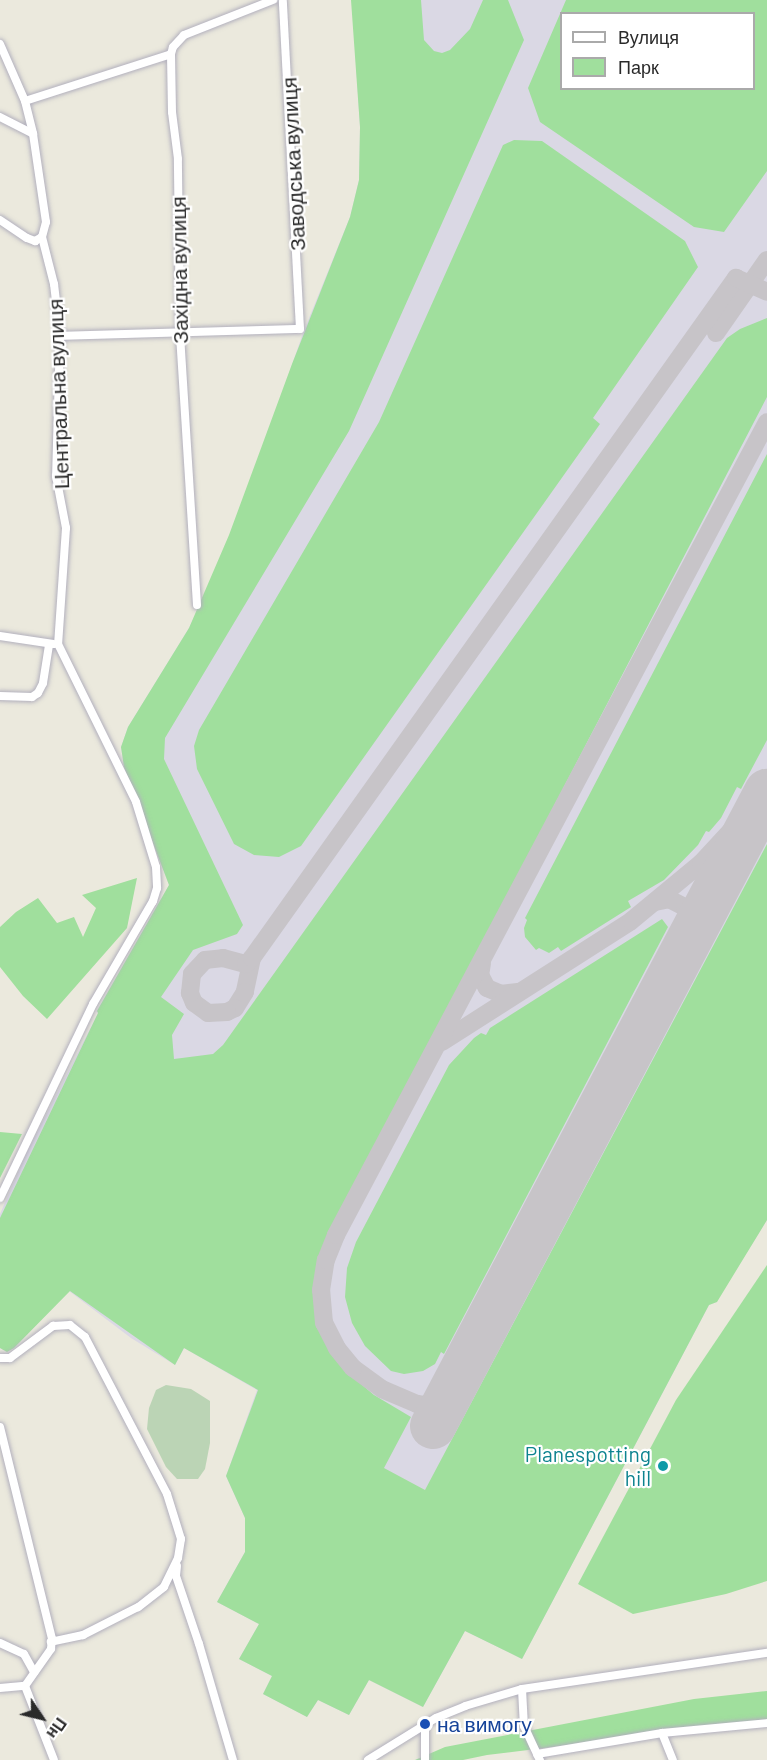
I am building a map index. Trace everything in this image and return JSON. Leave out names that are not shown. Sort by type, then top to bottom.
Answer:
[{"type":"street","points":[[24,101],[171,54],[173,47],[184,35],[273,0]]},
{"type":"street","name":"Заводська вулиця","points":[[180,333],[300,328],[283,0]]},
{"type":"street","name":"Центральна вулиця","points":[[0,44],[24,101],[33,134],[46,222],[42,237],[54,284],[60,336],[56,476],[66,528],[58,644]]},
{"type":"street","name":"Західна вулиця","points":[[171,54],[172,112],[178,159],[180,333],[197,605]]},
{"type":"street","points":[[0,117],[33,134]]},
{"type":"street","points":[[0,220],[27,238],[35,240],[42,237]]},
{"type":"street","points":[[60,336],[180,333]]},
{"type":"street","points":[[0,636],[58,644],[117,759],[143,822],[156,867],[157,888],[153,901],[93,1004],[0,1198]]},
{"type":"street","points":[[0,696],[32,697],[38,693],[43,682],[49,644]]},
{"type":"street","points":[[0,1358],[10,1358],[53,1326],[70,1325],[85,1337],[167,1494],[181,1539],[176,1576],[199,1644],[233,1760]]},
{"type":"street","points":[[0,1427],[51,1642],[51,1649],[25,1686]]},
{"type":"street","points":[[51,1642],[83,1635],[138,1607],[164,1587],[178,1558]]},
{"type":"street","points":[[0,1643],[24,1654],[34,1672]]},
{"type":"street","points":[[368,1760],[425,1724],[465,1706],[522,1689],[767,1653]]},
{"type":"street","points":[[0,1688],[25,1686]]},
{"type":"street","points":[[25,1686],[54,1760]]},
{"type":"street","points":[[522,1689],[524,1726],[538,1757],[662,1733],[767,1723]]},
{"type":"street","points":[[425,1724],[425,1760]]},
{"type":"street","points":[[662,1733],[673,1760]]},
{"type":"shaded area","points":[[352,0],[767,0],[767,1220],[716,1302],[709,1305],[522,1659],[465,1631],[423,1707],[369,1680],[349,1715],[318,1700],[307,1717],[263,1694],[272,1676],[239,1659],[259,1624],[217,1602],[245,1552],[245,1518],[226,1476],[257,1390],[184,1348],[175,1365],[131,1338],[69,1291],[14,1348],[7,1352],[0,1348],[0,1214],[27,1152],[98,1013],[96,1012],[169,885],[124,767],[121,747],[128,727],[189,628],[213,577],[251,483],[303,333],[350,217],[359,180],[360,127]]},
{"type":"green space","points":[[351,0],[421,0],[424,40],[434,51],[442,53],[450,50],[470,29],[483,0],[508,0],[524,40],[349,431],[165,738],[164,759],[243,925],[237,934],[193,950],[161,997],[184,1014],[172,1035],[174,1059],[213,1054],[223,1045],[727,338],[740,329],[767,318],[767,397],[333,1230],[322,1264],[318,1307],[326,1336],[348,1373],[374,1395],[411,1417],[384,1468],[425,1490],[767,844],[767,1220],[717,1302],[709,1305],[522,1659],[465,1631],[423,1707],[369,1680],[349,1715],[318,1700],[307,1717],[263,1694],[272,1676],[239,1659],[259,1624],[217,1602],[245,1552],[245,1518],[226,1476],[258,1390],[184,1348],[175,1365],[70,1291],[14,1348],[7,1352],[0,1348],[0,1218],[97,1011],[169,885],[124,767],[121,747],[128,727],[189,628],[229,535],[292,364],[350,217],[359,180],[360,127]]},
{"type":"green space","points":[[566,0],[767,0],[767,171],[724,232],[694,227],[540,122],[528,88],[560,14],[560,90],[755,90],[755,12],[561,12]]},
{"type":"green space","points":[[514,140],[542,141],[685,241],[698,267],[593,418],[600,424],[301,846],[279,857],[254,855],[234,844],[197,769],[194,746],[199,730],[379,422],[503,145]]},
{"type":"green space","points":[[767,454],[767,740],[741,789],[737,787],[721,818],[709,832],[706,831],[698,845],[664,880],[628,901],[631,907],[561,951],[558,947],[549,953],[539,948],[536,950],[525,937],[524,928],[527,920],[525,918]]},
{"type":"green space","points":[[137,878],[127,928],[47,1019],[23,996],[0,967],[0,927],[16,912],[38,898],[57,923],[74,917],[83,937],[96,908],[82,895]]},
{"type":"green space","points":[[662,919],[668,927],[444,1354],[441,1352],[435,1364],[423,1371],[404,1374],[391,1371],[365,1346],[352,1323],[345,1297],[347,1268],[356,1242],[449,1065],[481,1033],[486,1035],[490,1028]]},
{"type":"green space","points":[[0,1132],[22,1134],[0,1178]]},
{"type":"green space","points":[[767,1265],[767,1581],[726,1594],[633,1614],[578,1584],[676,1400]]},
{"type":"green space","points":[[166,1385],[191,1389],[210,1401],[210,1443],[205,1469],[198,1479],[177,1479],[166,1467],[147,1429],[149,1408],[156,1390]]},
{"type":"green space","points":[[767,1691],[767,1720],[487,1755],[463,1760],[415,1760],[445,1747],[694,1699]]},
{"type":"taxiway","points":[[716,333],[767,260]]},
{"type":"taxiway","points":[[252,958],[245,992],[235,1008],[227,1012],[208,1013],[194,1003],[190,993],[192,974],[205,960],[223,958],[246,964],[252,958],[736,278],[767,292]]},
{"type":"taxiway","points":[[458,1380],[439,1399],[425,1405],[417,1404],[382,1389],[353,1368],[337,1348],[324,1323],[321,1290],[326,1260],[336,1235],[767,422]]},
{"type":"taxiway","points":[[442,1042],[631,921],[701,863],[738,823],[767,784]]},
{"type":"taxiway","points":[[655,902],[669,899],[685,907],[692,916],[691,936]]},
{"type":"taxiway","points":[[482,963],[480,975],[487,988],[501,994],[518,992]]},
{"type":"runway","points":[[433,1426],[767,792]]},
{"type":"place","name":"Planespotting hill","points":[[663,1466]]},
{"type":"place","name":"на вимогу","points":[[425,1724]]}]
